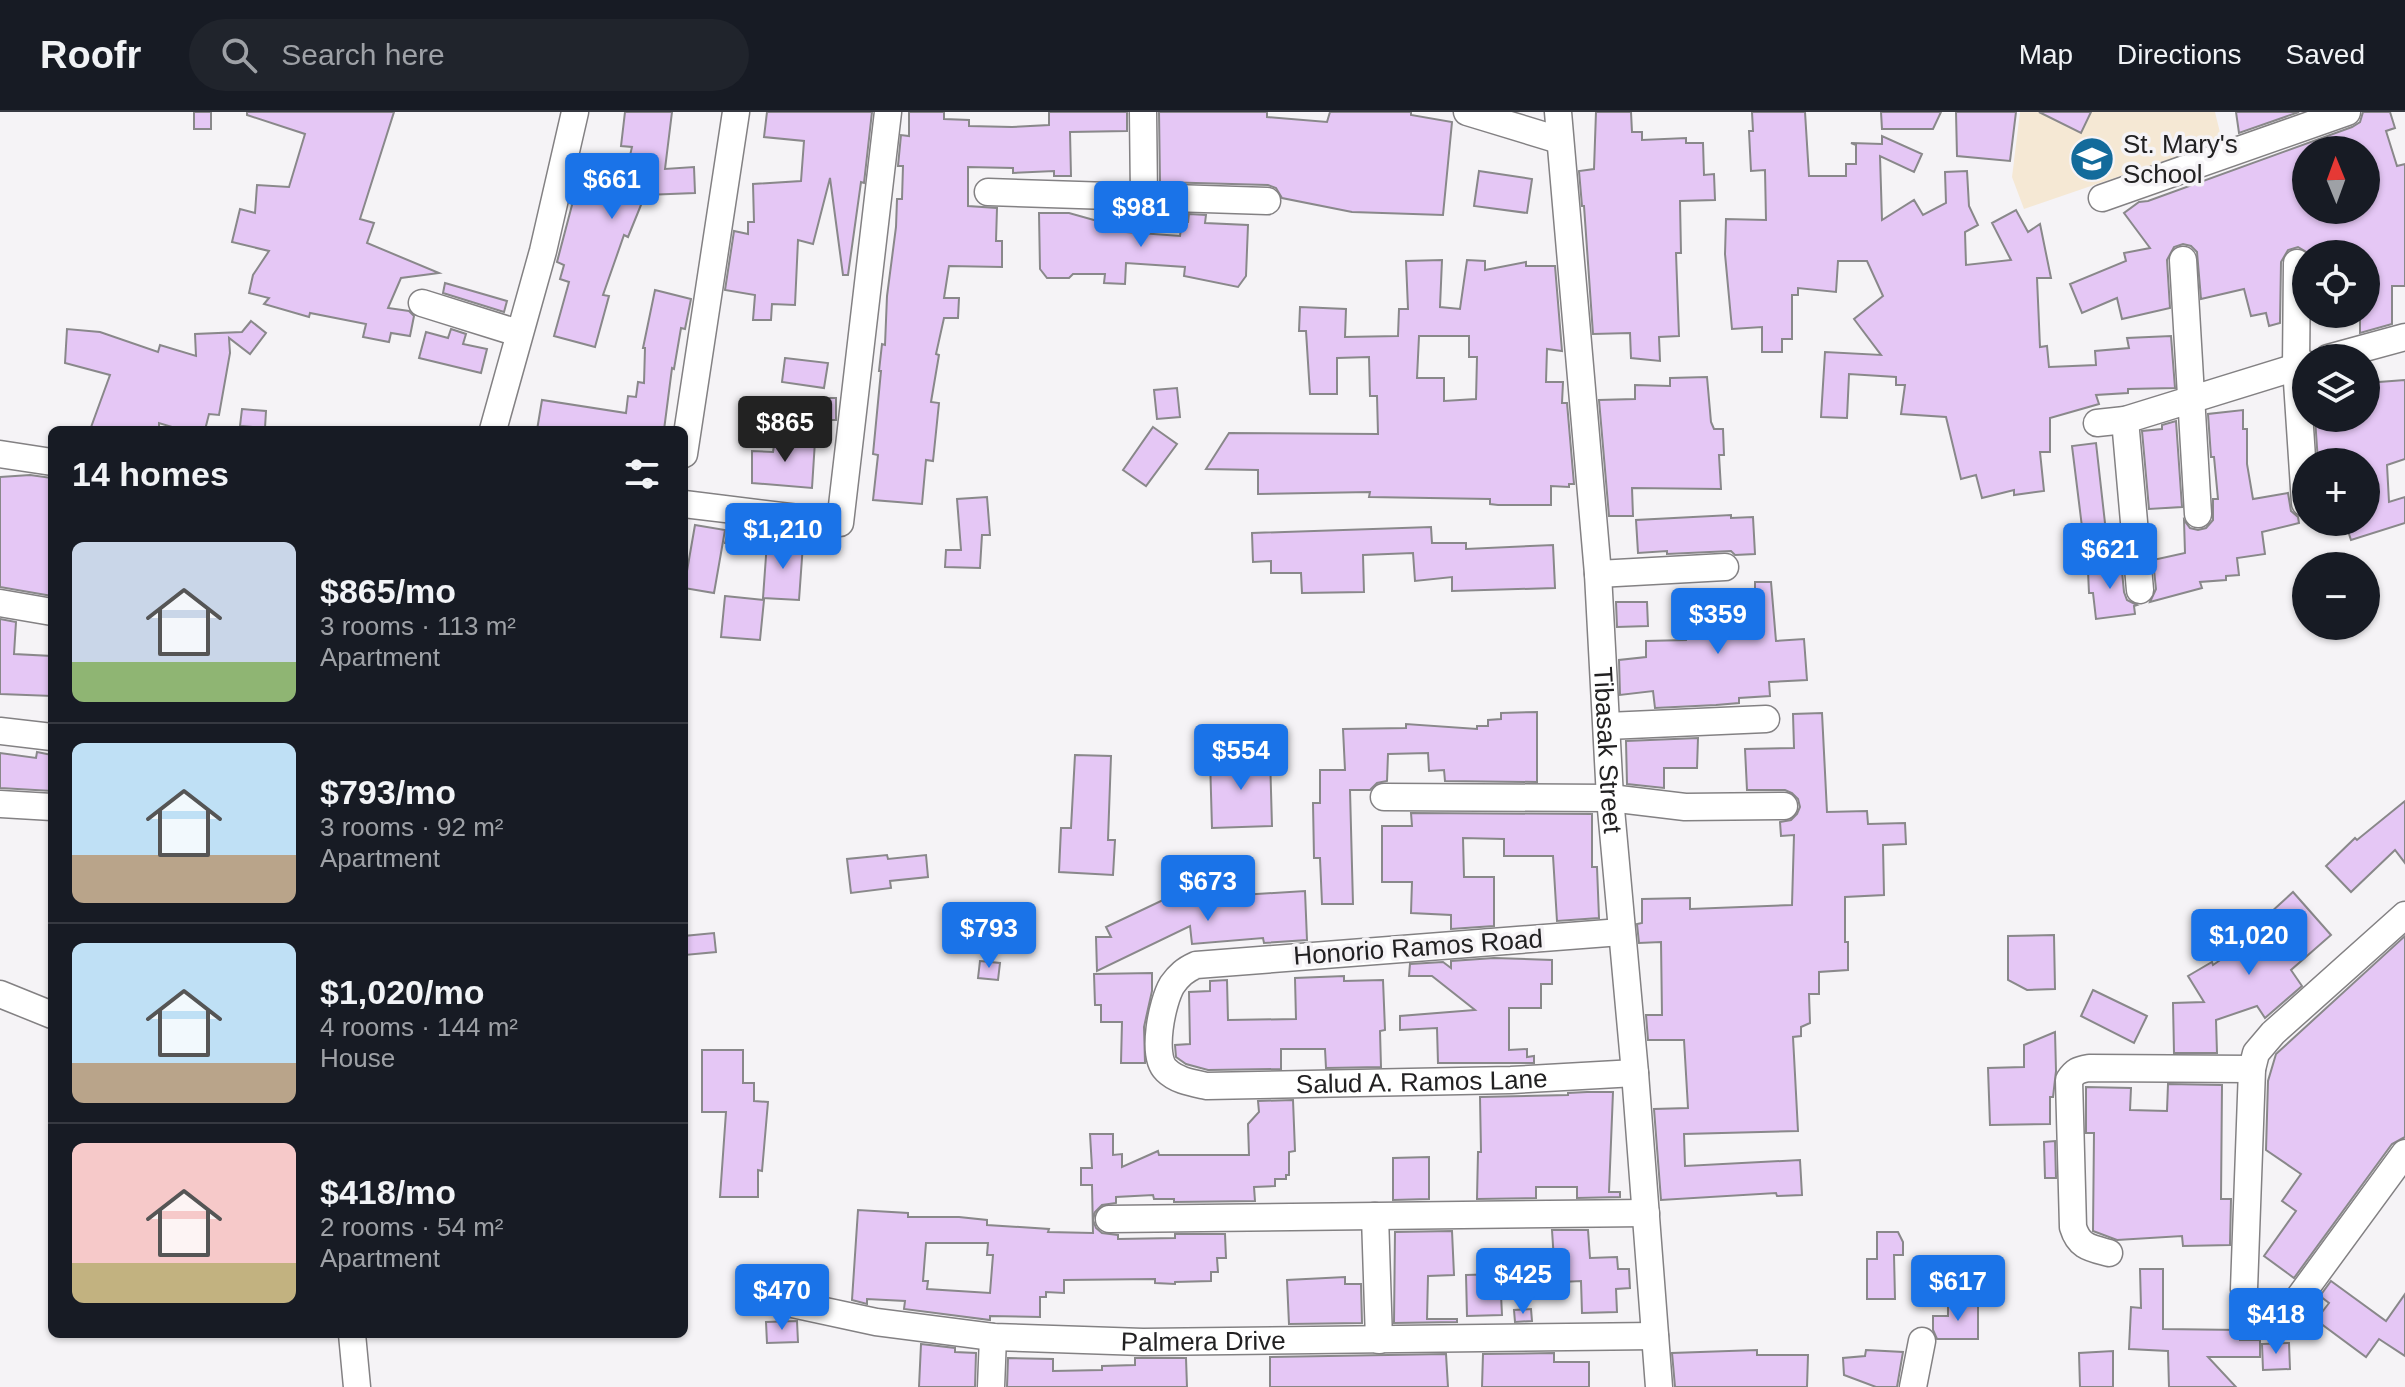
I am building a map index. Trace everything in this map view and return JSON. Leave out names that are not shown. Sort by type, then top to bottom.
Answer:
[{"type":"street","points":[[494,426],[543,251],[575,112]]},
{"type":"street","points":[[688,428],[736,112]]},
{"type":"street","points":[[688,504],[840,523],[888,112]]},
{"type":"street","points":[[1143,112],[1144,197]]},
{"type":"street","points":[[1467,112],[1559,140]]},
{"type":"street","name":"Tibasak Street","points":[[1558,112],[1598,574],[1610,798],[1659,1387]]},
{"type":"street","points":[[2102,198],[2347,112]]},
{"type":"street","points":[[988,192],[1267,201]]},
{"type":"street","points":[[2183,260],[2198,514]]},
{"type":"street","points":[[422,303],[518,333]]},
{"type":"street","points":[[2379,344],[2405,337]]},
{"type":"street","points":[[2097,423],[2125,420],[2292,368]]},
{"type":"street","points":[[2125,420],[2140,590]]},
{"type":"street","points":[[0,454],[48,461]]},
{"type":"street","points":[[1598,574],[1725,567]]},
{"type":"street","points":[[0,603],[48,611]]},
{"type":"street","points":[[1607,726],[1766,719]]},
{"type":"street","points":[[0,731],[48,737]]},
{"type":"street","points":[[1384,797],[1610,798],[1685,807],[1784,806]]},
{"type":"street","points":[[0,804],[48,807]]},
{"type":"street","points":[[2405,915],[2273,1033],[2256,1053],[2252,1069],[2244,1289],[2252,1312],[2271,1317],[2283,1313],[2295,1303],[2405,1153]]},
{"type":"street","name":"Honorio Ramos Road","points":[[1207,1086],[1177,1078],[1160,1062],[1160,1033],[1166,1000],[1182,971],[1196,965],[1621,932]]},
{"type":"street","points":[[0,994],[48,1013]]},
{"type":"street","points":[[2109,1253],[2083,1246],[2075,1237],[2069,1080],[2073,1074],[2089,1068],[2252,1069]]},
{"type":"street","name":"Salud A. Ramos Lane","points":[[1207,1086],[1511,1080],[1635,1073]]},
{"type":"street","points":[[1109,1219],[1646,1213]]},
{"type":"street","points":[[1375,1216],[1379,1340]]},
{"type":"street","name":"Palmera Drive","points":[[755,1296],[876,1322],[993,1337],[1143,1342],[1655,1336]]},
{"type":"street","points":[[991,1387],[993,1337]]},
{"type":"street","points":[[352,1338],[357,1387]]},
{"type":"street","points":[[1913,1387],[1922,1341]]},
{"type":"shaded area","name":"St. Mary's School","points":[[2020,112],[2215,112],[2222,141],[2024,209],[2012,177]]},
{"type":"building","points":[[194,112],[211,112],[211,129],[194,129]]},
{"type":"building","points":[[247,112],[394,112],[360,219],[374,223],[367,243],[439,273],[401,278],[388,308],[409,311],[414,316],[410,336],[391,333],[389,342],[363,337],[366,324],[310,313],[309,317],[264,304],[269,298],[249,293],[253,275],[269,251],[232,242],[240,209],[255,213],[257,185],[289,187],[305,134],[247,115]]},
{"type":"building","points":[[625,112],[672,112],[665,169],[694,167],[695,193],[645,195],[628,237],[624,235],[603,295],[609,296],[595,347],[554,336],[569,282],[560,279],[564,265],[557,262],[579,168],[624,181],[632,147],[621,146]]},
{"type":"building","points":[[767,112],[872,112],[864,183],[861,182],[848,275],[843,275],[830,178],[813,244],[798,240],[795,305],[772,304],[771,320],[753,320],[755,295],[725,290],[734,231],[748,234],[748,222],[754,222],[753,184],[801,181],[804,141],[764,137]]},
{"type":"building","points":[[909,112],[944,112],[944,119],[969,120],[969,126],[1012,127],[1049,125],[1049,112],[1127,112],[1127,131],[1070,132],[1071,176],[1054,176],[1054,171],[1013,173],[1013,168],[968,167],[968,206],[997,208],[996,241],[1002,241],[1002,267],[949,266],[944,298],[959,298],[958,318],[944,318],[936,354],[939,355],[931,402],[939,403],[933,461],[926,460],[922,504],[873,500],[878,455],[873,454],[879,371],[882,344],[885,345],[897,199],[902,199],[903,166],[898,166],[901,135],[909,136]]},
{"type":"building","points":[[1159,112],[1267,112],[1267,117],[1327,122],[1330,112],[1411,112],[1411,115],[1452,122],[1443,215],[1352,212],[1282,198],[1276,188],[1268,185],[1160,182]]},
{"type":"building","points":[[1596,112],[1631,112],[1632,132],[1642,132],[1642,140],[1686,138],[1686,143],[1703,143],[1704,175],[1714,174],[1715,200],[1680,201],[1681,253],[1676,253],[1679,336],[1659,337],[1660,361],[1631,358],[1630,333],[1593,334],[1579,171],[1594,169]]},
{"type":"building","points":[[1752,112],[1805,112],[1809,176],[1846,176],[1846,164],[1856,164],[1856,145],[1851,143],[1882,144],[1882,136],[1922,154],[1914,172],[1880,156],[1882,220],[1914,200],[1923,215],[1946,203],[1945,172],[1967,171],[1969,206],[1978,225],[1965,232],[1966,265],[2011,260],[1992,223],[2016,210],[2028,232],[2040,224],[2051,278],[2037,278],[2040,347],[2047,346],[2049,367],[2096,365],[2095,351],[2129,348],[2127,338],[2171,336],[2175,388],[2128,389],[2128,393],[2096,395],[2099,404],[2050,418],[2050,452],[2040,452],[2044,491],[2014,495],[2014,490],[1982,498],[1976,475],[1961,479],[1946,417],[1901,414],[1905,385],[1896,385],[1896,377],[1849,374],[1847,418],[1821,417],[1825,352],[1881,355],[1854,319],[1883,296],[1867,261],[1838,261],[1836,292],[1798,288],[1798,295],[1792,295],[1792,339],[1782,339],[1782,352],[1762,352],[1762,327],[1732,329],[1725,254],[1726,219],[1766,220],[1765,170],[1751,171],[1749,131],[1753,131]]},
{"type":"building","points":[[1881,112],[1941,112],[1933,129],[1882,129]]},
{"type":"building","points":[[1956,112],[2016,112],[2010,161],[1957,156]]},
{"type":"building","points":[[2039,112],[2091,112],[2081,133]]},
{"type":"building","points":[[2236,112],[2299,112],[2239,133]]},
{"type":"building","points":[[2363,112],[2390,112],[2395,128],[2386,131],[2397,166],[2405,164],[2405,286],[2392,286],[2392,324],[2380,327],[2380,240],[2292,240],[2292,249],[2281,262],[2280,323],[2269,326],[2266,313],[2251,316],[2244,289],[2201,299],[2197,252],[2183,244],[2174,247],[2167,260],[2170,308],[2122,319],[2117,298],[2082,313],[2070,284],[2126,261],[2124,253],[2150,248],[2124,213],[2139,202],[2292,149],[2292,224],[2380,224],[2380,136],[2327,136],[2360,122]]},
{"type":"building","points":[[1479,171],[1532,179],[1527,213],[1474,206]]},
{"type":"building","points":[[1039,213],[1069,213],[1101,222],[1127,222],[1127,232],[1180,236],[1182,222],[1188,222],[1189,214],[1206,215],[1205,223],[1248,225],[1246,276],[1238,287],[1184,276],[1185,267],[1126,263],[1125,284],[1104,283],[1105,274],[1047,278],[1040,269]]},
{"type":"building","points":[[1442,260],[1440,307],[1460,309],[1467,260],[1485,261],[1485,270],[1526,262],[1526,266],[1555,266],[1562,351],[1547,349],[1546,382],[1563,382],[1562,403],[1567,403],[1574,484],[1569,484],[1569,487],[1551,486],[1551,505],[1498,505],[1490,504],[1490,499],[1369,497],[1370,492],[1258,494],[1258,470],[1206,469],[1229,433],[1378,434],[1377,396],[1370,396],[1369,357],[1337,358],[1337,394],[1310,394],[1306,331],[1299,331],[1300,307],[1346,309],[1345,337],[1398,336],[1399,309],[1408,309],[1406,261]],"holes":[[[1419,336],[1469,336],[1469,357],[1477,357],[1476,399],[1444,401],[1444,378],[1417,378]]]},
{"type":"building","points":[[445,283],[507,301],[504,312],[443,293]]},
{"type":"building","points":[[655,290],[691,299],[672,368],[665,426],[538,426],[542,400],[626,413],[628,396],[636,397],[638,382],[644,383],[643,348]]},
{"type":"building","points":[[251,321],[266,333],[250,354],[229,338],[230,353],[219,415],[209,414],[206,426],[159,423],[159,426],[91,426],[110,375],[65,363],[67,329],[100,332],[158,352],[160,345],[196,356],[195,334],[242,332]]},
{"type":"building","points":[[2360,328],[2378,328],[2360,333]]},
{"type":"building","points":[[451,329],[466,334],[463,344],[487,349],[481,373],[419,358],[426,332],[448,338]]},
{"type":"building","points":[[785,358],[828,363],[824,388],[782,382]]},
{"type":"building","points":[[1707,377],[1711,422],[1714,429],[1723,429],[1724,455],[1719,455],[1721,489],[1632,488],[1633,516],[1609,516],[1599,400],[1635,399],[1635,385],[1670,386],[1670,378]]},
{"type":"building","points":[[2405,380],[2405,459],[2387,465],[2389,502],[2405,497],[2405,523],[2380,531],[2380,448],[2317,448],[2316,432],[2380,432],[2380,382]]},
{"type":"building","points":[[1177,388],[1180,417],[1157,419],[1154,390]]},
{"type":"building","points":[[816,398],[836,398],[836,420],[816,420]]},
{"type":"building","points":[[242,409],[266,411],[265,426],[240,426]]},
{"type":"building","points":[[2243,410],[2253,499],[2288,493],[2292,525],[2262,532],[2265,554],[2237,558],[2239,575],[2226,576],[2226,580],[2200,582],[2202,588],[2150,602],[2156,589],[2153,560],[2185,553],[2184,520],[2190,528],[2198,530],[2206,528],[2213,520],[2213,499],[2218,499],[2208,414]]},
{"type":"building","points":[[2176,421],[2182,507],[2149,509],[2142,431],[2162,429],[2162,425]]},
{"type":"building","points":[[1153,427],[1177,444],[1146,486],[1123,470]]},
{"type":"building","points":[[775,439],[815,441],[812,488],[752,483],[752,451],[773,452]]},
{"type":"building","points":[[2096,443],[2106,532],[2083,535],[2072,446]]},
{"type":"building","points":[[0,477],[48,477],[48,595],[0,587]]},
{"type":"building","points":[[987,497],[990,535],[982,535],[980,568],[945,567],[946,550],[961,550],[957,499]]},
{"type":"building","points":[[1731,515],[1731,518],[1753,517],[1755,554],[1735,555],[1731,551],[1638,553],[1636,520]]},
{"type":"building","points":[[695,525],[725,530],[714,593],[688,589],[688,565]]},
{"type":"building","points":[[730,526],[767,530],[762,551],[725,543]]},
{"type":"building","points":[[1431,527],[1432,543],[1466,543],[1466,549],[1553,545],[1555,588],[1452,591],[1452,577],[1415,581],[1413,553],[1363,555],[1364,592],[1302,593],[1301,573],[1271,573],[1271,561],[1253,562],[1252,533]]},
{"type":"building","points":[[767,542],[803,544],[799,600],[763,598]]},
{"type":"building","points":[[2120,551],[2124,592],[2127,600],[2137,605],[2134,606],[2135,614],[2096,619],[2093,593],[2089,593],[2088,571],[2112,569],[2110,552]]},
{"type":"building","points":[[1755,582],[1771,582],[1776,641],[1804,639],[1807,680],[1769,682],[1770,696],[1739,698],[1739,703],[1716,705],[1655,708],[1653,691],[1620,695],[1619,660],[1646,657],[1646,641],[1686,640],[1687,597],[1705,597],[1705,610],[1738,609],[1738,593],[1755,592]]},
{"type":"building","points":[[725,596],[764,600],[760,640],[721,637]]},
{"type":"building","points":[[1616,602],[1647,602],[1648,626],[1617,627]]},
{"type":"building","points":[[0,619],[16,622],[14,654],[48,656],[48,696],[0,694]]},
{"type":"building","points":[[1537,712],[1537,782],[1445,781],[1444,770],[1429,771],[1428,753],[1388,754],[1387,781],[1377,783],[1370,790],[1350,790],[1353,904],[1322,904],[1320,858],[1314,858],[1313,803],[1320,803],[1320,770],[1345,770],[1343,729],[1406,728],[1406,724],[1477,729],[1477,726],[1488,726],[1488,720],[1501,719],[1501,713]]},
{"type":"building","points":[[1822,713],[1827,812],[1867,811],[1868,824],[1905,823],[1906,844],[1883,845],[1884,895],[1845,897],[1848,970],[1819,972],[1819,994],[1809,994],[1810,1023],[1801,1027],[1801,1036],[1793,1037],[1798,1131],[1684,1134],[1685,1166],[1800,1160],[1802,1195],[1777,1196],[1776,1193],[1661,1200],[1654,1109],[1688,1108],[1684,1040],[1648,1040],[1646,1015],[1662,1015],[1661,942],[1639,943],[1637,924],[1642,923],[1642,899],[1690,898],[1690,909],[1792,905],[1794,835],[1781,836],[1780,822],[1791,820],[1797,814],[1800,807],[1798,799],[1785,790],[1747,790],[1745,749],[1794,748],[1793,714]]},
{"type":"building","points":[[1698,738],[1697,768],[1664,768],[1664,788],[1627,784],[1626,741]]},
{"type":"building","points":[[37,752],[48,754],[48,791],[0,788],[0,753],[36,758]]},
{"type":"building","points":[[1075,755],[1111,756],[1108,840],[1115,840],[1113,875],[1059,872],[1061,828],[1071,828]]},
{"type":"building","points":[[1270,756],[1272,826],[1212,828],[1210,759]]},
{"type":"building","points":[[2405,801],[2405,863],[2395,850],[2351,892],[2326,866],[2355,838],[2357,840]]},
{"type":"building","points":[[1411,813],[1592,814],[1592,867],[1597,867],[1599,918],[1557,921],[1553,856],[1504,856],[1504,839],[1463,838],[1464,877],[1494,877],[1494,926],[1451,929],[1451,915],[1411,913],[1412,882],[1382,882],[1382,826],[1412,826]]},
{"type":"building","points":[[887,855],[888,859],[926,855],[928,877],[890,881],[891,888],[851,893],[847,859]]},
{"type":"building","points":[[1305,891],[1307,940],[1264,943],[1263,938],[1192,944],[1190,926],[1097,971],[1096,937],[1111,937],[1106,927],[1163,900]]},
{"type":"building","points":[[2293,892],[2331,935],[2291,970],[2302,986],[2265,1018],[2257,1006],[2216,1020],[2217,1053],[2174,1053],[2173,1003],[2204,1002],[2188,976],[2212,962],[2213,965],[2277,921],[2270,913]]},
{"type":"building","points":[[714,933],[716,952],[688,955],[688,936]]},
{"type":"building","points":[[2054,935],[2055,989],[2027,990],[2008,980],[2008,936]]},
{"type":"building","points":[[2405,936],[2405,1137],[2392,1144],[2294,1278],[2264,1256],[2296,1211],[2282,1201],[2301,1174],[2266,1150],[2268,1081],[2276,1054]]},
{"type":"building","points":[[1494,958],[1552,960],[1552,984],[1541,984],[1541,1008],[1509,1008],[1509,1050],[1527,1049],[1527,1057],[1534,1056],[1534,1063],[1438,1063],[1437,1028],[1400,1030],[1400,1016],[1475,1010],[1432,976],[1409,976],[1410,964],[1443,962],[1451,968],[1451,961]]},
{"type":"building","points":[[980,961],[1000,963],[998,980],[978,978]]},
{"type":"building","points":[[1152,973],[1152,991],[1144,1027],[1145,1063],[1121,1063],[1122,1022],[1101,1022],[1101,1005],[1095,1005],[1094,974]]},
{"type":"building","points":[[1344,976],[1344,981],[1383,980],[1385,1030],[1380,1031],[1381,1067],[1326,1068],[1325,1049],[1281,1049],[1281,1069],[1208,1070],[1186,1064],[1176,1057],[1175,1045],[1190,1044],[1189,992],[1210,991],[1210,981],[1227,980],[1228,1020],[1296,1019],[1295,978]]},
{"type":"building","points":[[2093,990],[2147,1016],[2134,1043],[2081,1016]]},
{"type":"building","points":[[2055,1032],[2056,1071],[2053,1097],[2050,1097],[2050,1124],[1990,1125],[1988,1068],[2024,1067],[2024,1045]]},
{"type":"building","points":[[702,1050],[743,1050],[743,1083],[754,1083],[754,1101],[768,1102],[762,1171],[758,1170],[758,1197],[720,1197],[726,1112],[702,1112]]},
{"type":"building","points":[[2168,1084],[2222,1085],[2221,1199],[2231,1199],[2230,1245],[2183,1246],[2182,1236],[2117,1240],[2093,1231],[2094,1133],[2086,1133],[2086,1087],[2131,1088],[2130,1110],[2167,1111]]},
{"type":"building","points":[[1613,1092],[1609,1192],[1620,1192],[1620,1197],[1577,1198],[1577,1187],[1536,1187],[1536,1198],[1477,1199],[1478,1152],[1481,1152],[1480,1097]]},
{"type":"building","points":[[1293,1100],[1295,1151],[1289,1152],[1289,1175],[1286,1179],[1275,1179],[1275,1186],[1254,1187],[1255,1201],[1174,1202],[1174,1199],[1154,1199],[1153,1195],[1116,1197],[1116,1203],[1102,1205],[1095,1212],[1093,1220],[1096,1228],[1102,1233],[1118,1235],[1118,1239],[1225,1234],[1226,1258],[1217,1258],[1218,1272],[1211,1272],[1211,1281],[1175,1284],[1155,1283],[1155,1279],[1064,1280],[1064,1293],[1046,1292],[1046,1297],[1040,1297],[1040,1317],[990,1316],[990,1320],[904,1309],[905,1301],[867,1299],[867,1304],[852,1300],[858,1210],[908,1213],[908,1217],[987,1220],[987,1225],[1049,1229],[1048,1232],[1093,1233],[1092,1185],[1081,1185],[1081,1168],[1092,1168],[1090,1134],[1113,1134],[1113,1155],[1122,1154],[1122,1167],[1158,1151],[1159,1155],[1249,1155],[1248,1124],[1259,1112],[1258,1101]],"holes":[[[926,1243],[988,1243],[987,1255],[993,1255],[990,1293],[927,1289],[928,1281],[923,1281]]]},
{"type":"building","points":[[2055,1141],[2056,1178],[2045,1178],[2044,1142]]},
{"type":"building","points":[[1429,1157],[1429,1199],[1393,1200],[1393,1158]]},
{"type":"building","points":[[1552,1230],[1588,1230],[1590,1258],[1617,1257],[1618,1269],[1629,1269],[1630,1288],[1616,1289],[1617,1312],[1582,1313],[1581,1281],[1562,1282],[1560,1260],[1554,1261]]},
{"type":"building","points":[[1452,1231],[1454,1275],[1428,1276],[1427,1319],[1457,1319],[1457,1322],[1394,1323],[1395,1232]]},
{"type":"building","points":[[1877,1232],[1898,1232],[1903,1242],[1903,1255],[1894,1255],[1895,1299],[1867,1299],[1867,1259],[1877,1259]]},
{"type":"building","points":[[2140,1269],[2163,1269],[2163,1329],[2240,1330],[2240,1340],[2260,1340],[2260,1357],[2208,1357],[2236,1387],[2169,1387],[2168,1351],[2129,1349],[2131,1307],[2141,1308]]},
{"type":"building","points":[[1500,1274],[1502,1315],[1467,1316],[1466,1275]]},
{"type":"building","points":[[1345,1277],[1345,1284],[1361,1284],[1362,1323],[1289,1324],[1287,1280]]},
{"type":"building","points":[[2331,1281],[2386,1321],[2405,1294],[2405,1356],[2379,1339],[2366,1357],[2316,1320],[2329,1303],[2320,1296]]},
{"type":"building","points":[[1948,1305],[1978,1305],[1978,1339],[1937,1339],[1933,1316],[1948,1316]]},
{"type":"building","points":[[1531,1309],[1532,1321],[1515,1322],[1514,1310]]},
{"type":"building","points":[[797,1321],[798,1342],[767,1343],[766,1322]]},
{"type":"building","points":[[2289,1343],[2290,1369],[2263,1370],[2262,1344]]},
{"type":"building","points":[[921,1344],[955,1348],[955,1352],[976,1353],[975,1387],[919,1387]]},
{"type":"building","points":[[1757,1350],[1757,1355],[1808,1355],[1807,1387],[1675,1387],[1672,1353]]},
{"type":"building","points":[[1866,1350],[1903,1352],[1897,1387],[1876,1387],[1844,1375],[1843,1358],[1865,1356]]},
{"type":"building","points":[[2113,1351],[2113,1387],[2080,1387],[2079,1353]]},
{"type":"building","points":[[1554,1353],[1554,1362],[1589,1362],[1589,1387],[1482,1387],[1483,1354]]},
{"type":"building","points":[[1446,1354],[1448,1387],[1270,1387],[1270,1357]]},
{"type":"building","points":[[1008,1358],[1053,1359],[1053,1371],[1102,1370],[1102,1366],[1135,1365],[1135,1358],[1186,1358],[1187,1387],[1007,1387]]},
{"type":"place","name":"St. Mary's School","points":[[2092,159]]}]
